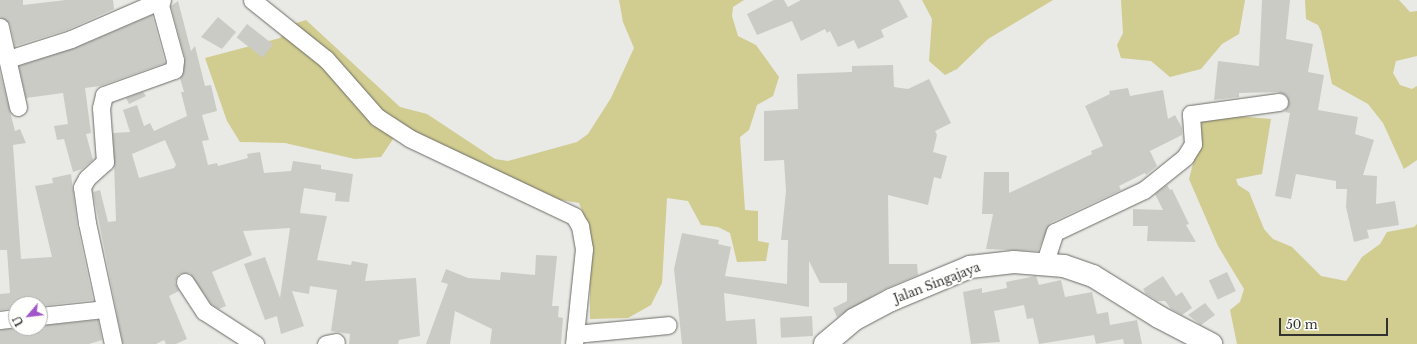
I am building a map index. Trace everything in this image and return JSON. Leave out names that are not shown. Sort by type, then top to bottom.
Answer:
[{"type":"street","points":[[8,59],[70,39],[161,0]]},
{"type":"street","points":[[113,344],[104,309],[82,187],[87,178],[105,162],[101,108],[104,95],[174,70],[175,60],[160,5],[161,0]]},
{"type":"street","points":[[252,0],[326,59],[378,116],[409,138],[574,216],[580,226],[584,249],[575,339],[668,326]]},
{"type":"street","points":[[0,27],[18,107]]},
{"type":"street","points":[[1044,265],[1055,232],[1144,190],[1185,157],[1193,144],[1191,114],[1279,102]]},
{"type":"street","name":"Jalan Singajaya","points":[[825,344],[854,319],[970,268],[999,262],[1064,266],[1093,276],[1159,317],[1211,344]]},
{"type":"street","points":[[185,282],[204,312],[254,344]]},
{"type":"street","points":[[48,315],[104,309]]},
{"type":"shaded area","points":[[619,0],[744,0],[733,7],[732,16],[738,36],[756,45],[779,77],[773,96],[757,105],[749,130],[740,137],[745,210],[758,211],[758,241],[769,243],[766,261],[737,262],[730,233],[718,227],[701,225],[688,201],[667,198],[662,283],[651,305],[628,318],[590,319],[590,230],[579,203],[543,197],[407,132],[393,139],[381,157],[355,159],[285,143],[240,142],[227,121],[205,58],[280,38],[293,24],[306,20],[400,107],[427,114],[495,159],[508,161],[577,142],[588,134],[611,98],[634,48],[623,22]]},
{"type":"shaded area","points":[[922,0],[1053,0],[988,39],[957,69],[945,75],[929,61],[932,19]]},
{"type":"shaded area","points":[[1121,0],[1245,0],[1239,34],[1222,44],[1201,69],[1170,77],[1151,61],[1121,58],[1117,45],[1123,33]]},
{"type":"shaded area","points":[[1305,0],[1399,0],[1410,12],[1417,11],[1417,56],[1396,61],[1393,73],[1400,85],[1412,89],[1417,86],[1417,160],[1404,169],[1383,123],[1368,104],[1332,84],[1321,31],[1318,25],[1306,19]]},
{"type":"shaded area","points":[[1225,115],[1271,119],[1262,174],[1236,179],[1238,185],[1249,192],[1264,229],[1273,239],[1292,247],[1321,276],[1346,281],[1362,257],[1380,244],[1387,232],[1414,227],[1417,224],[1417,344],[1237,344],[1230,310],[1240,302],[1244,289],[1218,246],[1189,179],[1198,145],[1197,133],[1204,119]]},
{"type":"building","points":[[0,0],[23,0],[23,5],[66,0],[113,0],[114,9],[67,30],[15,46],[10,24],[0,17]]},
{"type":"building","points":[[774,0],[784,0],[788,7],[801,0],[899,0],[908,17],[881,30],[884,37],[858,49],[854,40],[838,47],[830,31],[827,33],[825,29],[801,41],[792,21],[757,35],[747,14]]},
{"type":"building","points":[[1262,0],[1290,0],[1286,39],[1313,44],[1308,72],[1324,75],[1318,110],[1358,117],[1355,134],[1374,140],[1363,175],[1377,176],[1376,204],[1395,201],[1399,225],[1367,230],[1369,238],[1354,242],[1346,207],[1347,189],[1336,189],[1336,181],[1296,174],[1291,199],[1275,196],[1290,113],[1285,112],[1288,105],[1287,96],[1278,92],[1239,93],[1239,97],[1214,100],[1218,61],[1259,66]]},
{"type":"building","points":[[178,1],[191,51],[195,46],[205,86],[211,85],[217,111],[202,115],[209,140],[202,141],[208,165],[217,163],[218,166],[248,158],[247,154],[260,152],[264,173],[291,171],[293,161],[321,165],[321,169],[353,174],[349,202],[335,201],[336,193],[304,188],[300,213],[327,216],[317,260],[351,265],[352,261],[368,264],[365,281],[416,278],[420,336],[399,340],[398,344],[349,344],[350,334],[331,331],[337,290],[310,286],[309,294],[292,291],[304,326],[281,334],[277,316],[265,320],[244,264],[265,257],[280,298],[290,228],[243,231],[252,255],[212,272],[226,306],[219,309],[211,304],[190,273],[179,274],[175,282],[179,291],[169,296],[187,339],[176,344],[166,344],[164,340],[156,344],[123,344],[93,192],[100,190],[108,222],[116,221],[113,133],[130,132],[123,110],[137,105],[144,126],[150,123],[154,131],[187,116],[181,92],[184,92],[180,78],[185,58],[171,6]],"holes":[[[165,140],[176,165],[174,168],[139,178],[132,154]]]},
{"type":"building","points":[[152,15],[165,63],[100,86],[85,88],[91,133],[86,134],[93,160],[82,169],[73,172],[64,139],[57,140],[54,126],[68,124],[63,93],[26,98],[19,66],[75,48]]},
{"type":"building","points":[[218,17],[236,32],[222,49],[201,37]]},
{"type":"building","points":[[247,24],[273,44],[263,58],[237,37]]},
{"type":"building","points":[[893,65],[894,87],[908,89],[929,79],[951,123],[935,131],[937,135],[933,152],[947,156],[941,179],[934,177],[928,205],[888,195],[889,264],[917,264],[918,275],[885,289],[837,317],[833,308],[847,301],[847,283],[820,283],[809,261],[809,307],[724,293],[726,321],[755,319],[757,344],[682,344],[674,269],[682,233],[719,240],[718,244],[731,247],[725,276],[787,284],[788,240],[781,240],[786,191],[784,160],[764,161],[764,111],[798,109],[797,74],[852,72],[852,66]]},
{"type":"building","points":[[0,73],[15,131],[20,129],[26,143],[13,145],[21,259],[52,257],[35,186],[53,183],[52,178],[71,174],[77,225],[93,300],[48,305],[48,296],[8,296],[8,309],[0,310],[0,294],[10,293],[7,250],[0,250]]},
{"type":"building","points":[[1128,88],[1130,96],[1163,90],[1168,119],[1175,115],[1182,128],[1182,135],[1150,151],[1157,166],[1146,175],[1145,173],[1119,186],[1121,190],[1050,223],[1038,251],[986,249],[993,214],[982,214],[984,172],[1009,172],[1009,193],[1092,154],[1091,151],[1103,146],[1085,106],[1110,94],[1109,91]]},
{"type":"building","points":[[143,92],[146,96],[129,104],[126,98]]},
{"type":"building","points":[[1167,185],[1170,190],[1172,189],[1189,224],[1186,225],[1196,242],[1147,241],[1148,226],[1133,226],[1133,209],[1163,210],[1155,194]]},
{"type":"building","points":[[536,255],[557,256],[552,306],[559,306],[558,317],[563,318],[561,344],[490,344],[492,329],[455,311],[450,344],[426,344],[448,284],[441,282],[446,269],[468,278],[500,280],[501,272],[535,275]]},
{"type":"building","points":[[1227,272],[1236,291],[1218,299],[1209,280]]},
{"type":"building","points":[[1036,276],[1039,285],[1061,280],[1065,297],[1092,292],[1097,314],[1108,312],[1110,325],[1137,320],[1142,344],[1124,344],[1123,339],[1096,344],[1094,335],[1039,344],[1033,318],[1027,319],[1024,305],[994,311],[1000,342],[971,344],[963,292],[982,288],[982,293],[1007,288],[1006,282]]},
{"type":"building","points":[[1163,276],[1176,296],[1182,292],[1192,308],[1182,315],[1171,309],[1165,301],[1158,301],[1146,294],[1143,289]]},
{"type":"building","points":[[1205,303],[1215,315],[1201,325],[1188,315]]},
{"type":"building","points":[[812,316],[813,336],[781,338],[780,318]]},
{"type":"building","points":[[98,320],[102,340],[89,344],[0,344],[0,330],[8,329],[8,336],[48,336],[48,325]]}]
